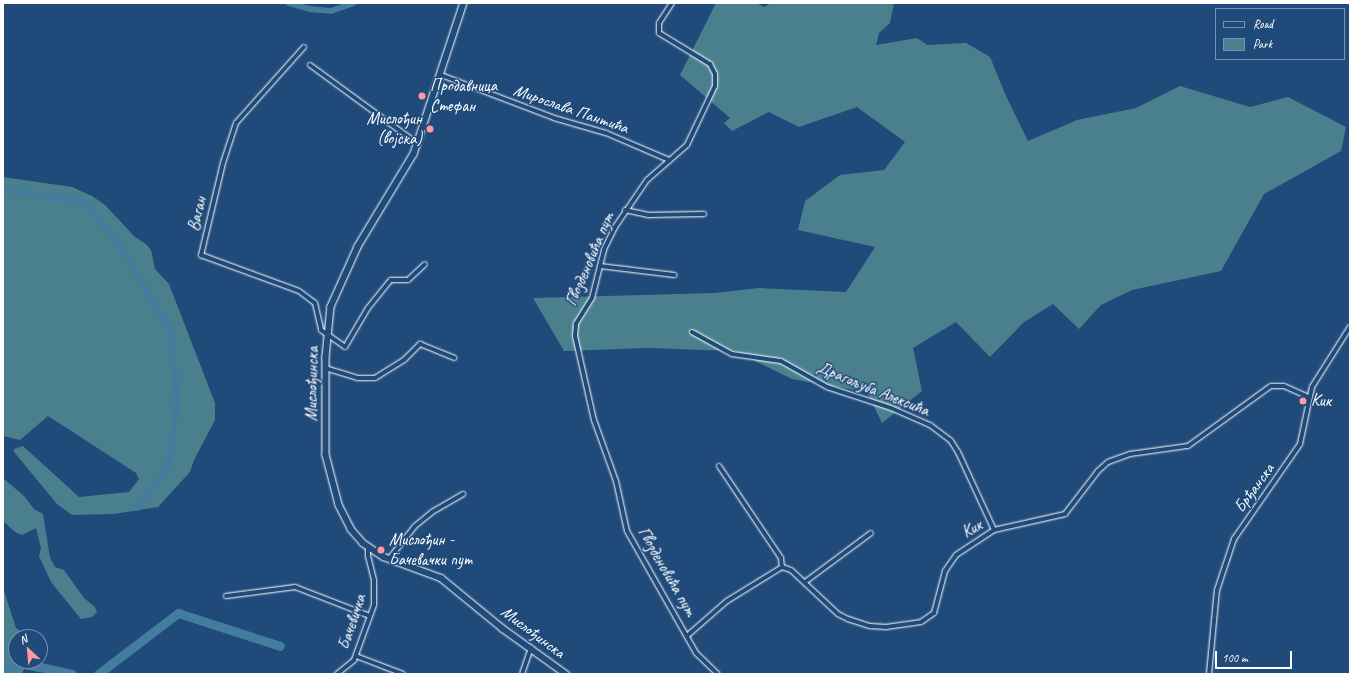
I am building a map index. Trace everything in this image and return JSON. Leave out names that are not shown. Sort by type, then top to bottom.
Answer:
[{"type":"main road","name":"Мислођинска","points":[[464,3],[418,144],[406,169],[351,261],[333,301],[327,336],[325,368],[326,447],[335,493],[350,529],[368,548],[389,559],[441,578],[566,674]]},
{"type":"street","name":"Гвозденовића пут","points":[[672,3],[659,23],[659,33],[710,64],[716,78],[690,140],[647,180],[625,210],[604,250],[592,298],[576,324],[575,331],[585,384],[598,432],[616,481],[627,531],[688,635],[696,653],[718,674]]},
{"type":"street","name":"Ваган","points":[[304,47],[236,123],[223,163],[201,255],[299,291],[315,303],[321,330],[327,336]]},
{"type":"street","points":[[310,65],[418,144]]},
{"type":"street","name":"Мирослава Пантића","points":[[441,75],[554,118],[606,133],[669,160]]},
{"type":"street","points":[[625,210],[648,215],[704,214]]},
{"type":"street","points":[[327,336],[345,347],[368,308],[391,280],[408,280],[425,264]]},
{"type":"street","points":[[600,266],[674,275]]},
{"type":"street","name":"Брђанска","points":[[1209,674],[1212,613],[1225,563],[1240,530],[1300,444],[1312,387],[1350,327]]},
{"type":"street","name":"Драгољуба Алексића","points":[[692,332],[732,354],[781,361],[827,388],[891,408],[930,425],[951,441],[958,452],[994,530]]},
{"type":"street","points":[[325,368],[357,378],[375,378],[404,360],[420,344],[454,358]]},
{"type":"street","name":"Кик","points":[[782,567],[805,582],[838,614],[857,623],[886,627],[921,622],[934,613],[945,571],[952,560],[994,530],[1065,514],[1098,471],[1108,462],[1130,454],[1179,449],[1192,444],[1271,386],[1284,386],[1309,397]]},
{"type":"street","points":[[688,635],[721,606],[782,567],[781,558],[719,466]]},
{"type":"street","points":[[389,559],[415,526],[432,512],[463,494]]},
{"type":"street","points":[[805,582],[871,533]]},
{"type":"street","name":"Бачевичка","points":[[337,674],[351,664],[356,656],[370,616],[375,595],[368,548]]},
{"type":"street","points":[[226,596],[295,587],[370,616]]},
{"type":"street","points":[[522,674],[531,648]]},
{"type":"street","points":[[356,656],[404,674]]},
{"type":"green space","points":[[716,3],[756,3],[764,7],[771,3],[894,3],[890,23],[879,33],[876,45],[917,38],[927,45],[966,43],[990,57],[1006,96],[1028,141],[1077,120],[1136,108],[1180,86],[1250,107],[1288,97],[1346,127],[1341,151],[1264,194],[1221,271],[1132,290],[1101,305],[1079,329],[1053,304],[1024,322],[990,357],[956,322],[913,348],[922,391],[882,423],[867,392],[792,379],[735,351],[648,348],[564,351],[533,298],[715,293],[759,288],[846,292],[875,247],[798,230],[805,201],[840,175],[884,170],[905,142],[857,107],[799,127],[769,112],[732,131],[724,123],[730,118],[680,75]]},
{"type":"green space","points":[[3,177],[72,187],[92,196],[105,205],[135,237],[146,244],[151,250],[155,269],[169,284],[215,403],[215,420],[194,460],[190,472],[158,507],[114,514],[72,515],[57,504],[14,452],[14,449],[23,446],[79,497],[129,492],[139,479],[136,473],[48,416],[20,440],[3,436]]},
{"type":"green space","points":[[3,478],[24,496],[34,509],[43,514],[50,558],[55,567],[64,570],[84,598],[95,607],[97,612],[92,617],[81,619],[51,582],[39,556],[41,548],[36,528],[22,535],[15,532],[3,521]]},
{"type":"green space","points":[[3,588],[18,629],[8,629],[8,669],[24,669],[22,674],[3,674]]},
{"type":"green space","points":[[24,669],[39,669],[39,672]]},
{"type":"waterway","points":[[289,3],[310,9],[331,11],[354,3]]},
{"type":"waterway","points":[[3,189],[84,202],[117,240],[171,331],[178,402],[169,467],[137,508]]},
{"type":"waterway","points":[[98,674],[178,613],[280,646]]},
{"type":"waterway","points":[[3,668],[22,663],[72,674]]},
{"type":"place","name":"Продавница Стефан","points":[[422,96]]},
{"type":"place","name":"Мислођин (војска)","points":[[430,129]]},
{"type":"place","name":"Кик","points":[[1303,401]]},
{"type":"place","name":"Мислођин - Бачевачки пут","points":[[381,550]]}]
